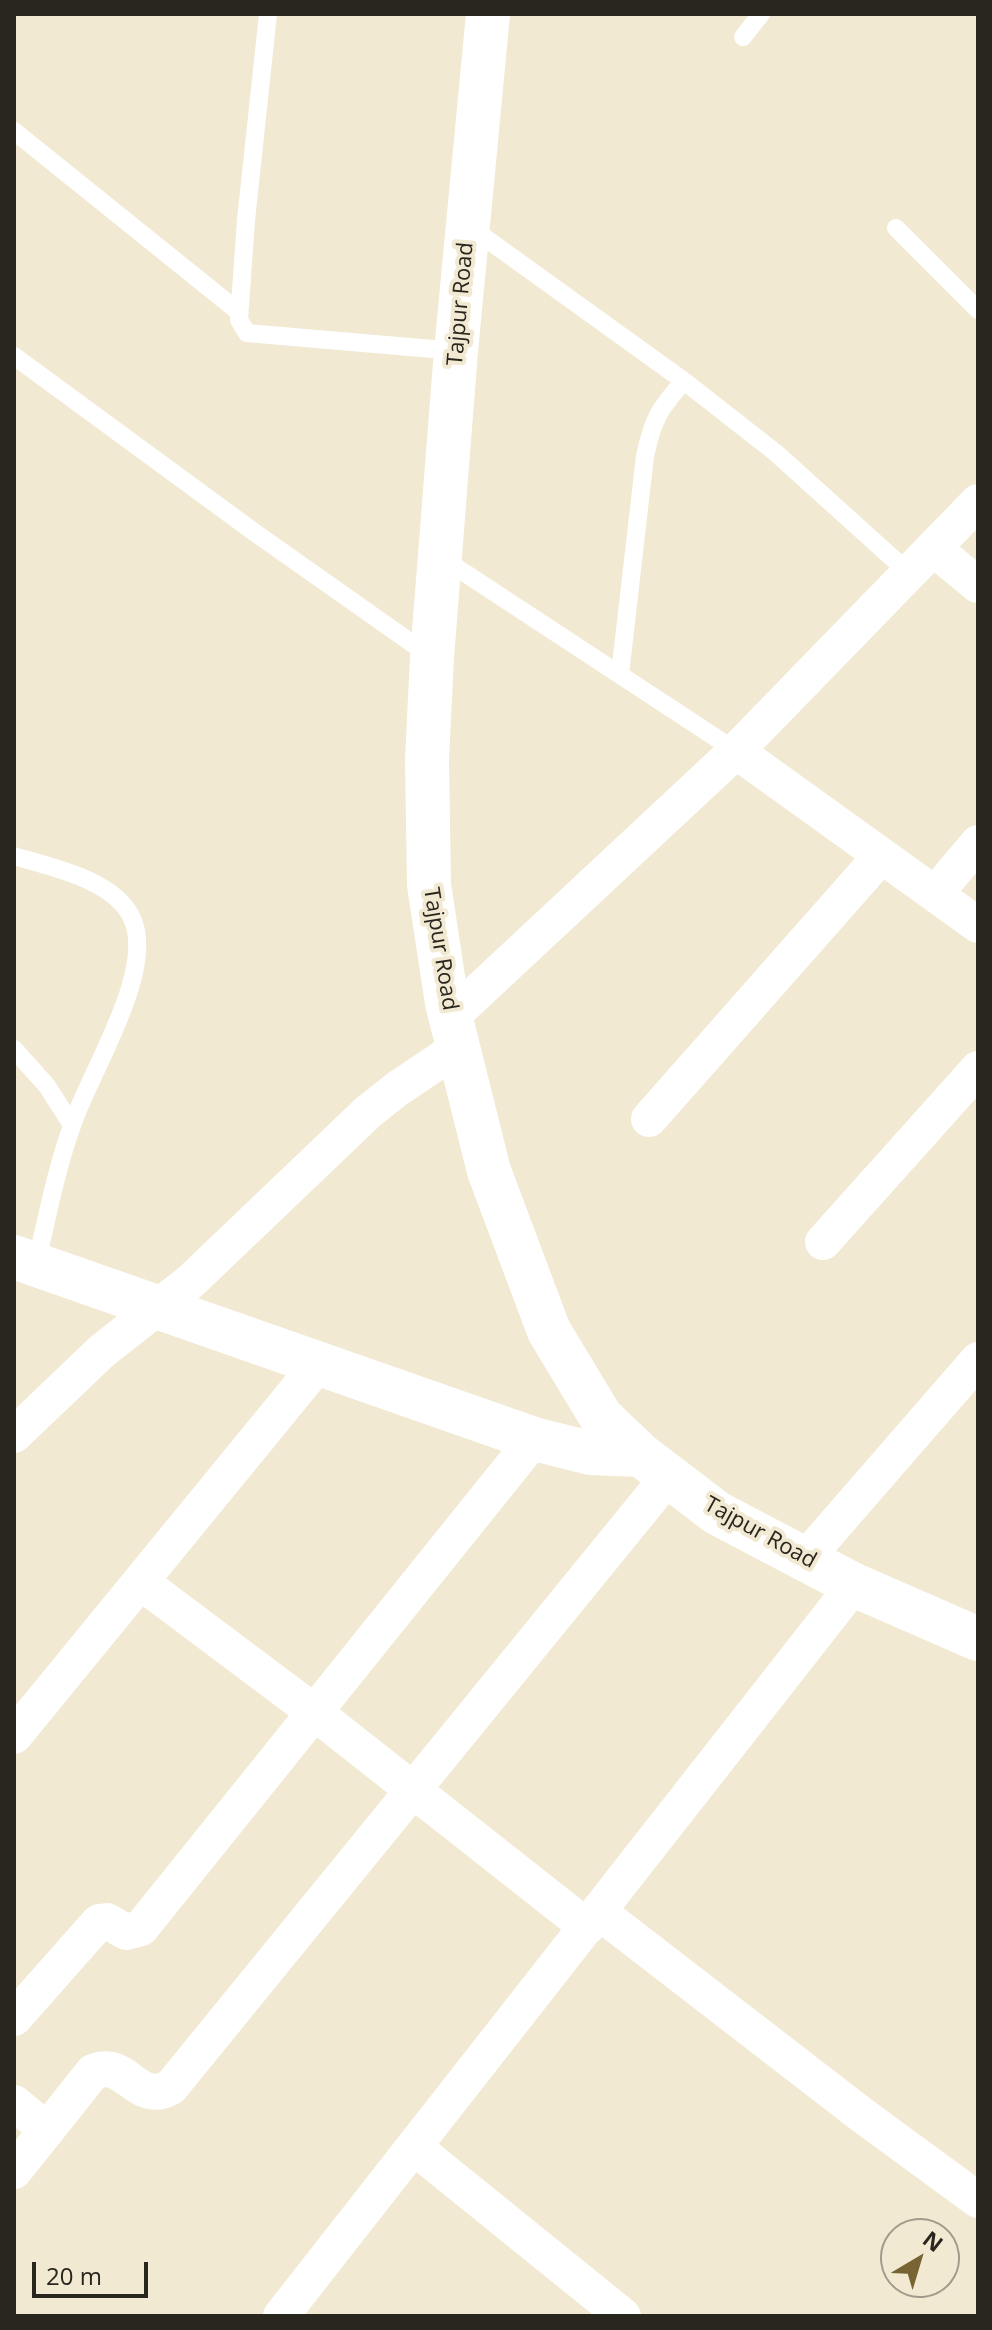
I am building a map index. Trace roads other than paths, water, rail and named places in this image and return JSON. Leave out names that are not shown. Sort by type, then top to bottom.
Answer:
[{"type":"main road","name":"Tajpur Road","points":[[488,14],[456,351],[427,760],[429,885],[455,1032],[489,1171],[549,1331],[601,1417],[655,1466],[717,1513],[854,1585],[978,1639]]},
{"type":"main road","points":[[25,1261],[534,1439],[655,1466]]},
{"type":"street","points":[[14,1435],[102,1351],[159,1308],[222,1253],[368,1112],[397,1089],[736,751],[978,502]]},
{"type":"street","points":[[921,561],[978,585]]},
{"type":"street","points":[[736,751],[978,925]]},
{"type":"street","points":[[935,894],[978,843]]},
{"type":"street","points":[[649,1119],[881,856]]},
{"type":"street","points":[[823,1242],[978,1069]]},
{"type":"street","points":[[805,1559],[978,1360]]},
{"type":"street","points":[[14,1736],[320,1362]]},
{"type":"street","points":[[14,2018],[99,1922],[107,1921],[126,1932],[141,1928],[534,1439]]},
{"type":"street","points":[[14,2171],[93,2072],[102,2067],[114,2069],[146,2092],[161,2092],[171,2087],[412,1789],[655,1466]]},
{"type":"street","points":[[142,1583],[412,1789],[977,2197]]},
{"type":"street","points":[[290,2313],[414,2147],[854,1585]]},
{"type":"street","points":[[14,2103],[47,2130]]},
{"type":"street","points":[[414,2147],[623,2316]]},
{"type":"lane","points":[[268,14],[246,220],[239,312],[241,327],[247,333],[456,351]]},
{"type":"lane","points":[[743,37],[761,14]]},
{"type":"lane","points":[[14,131],[239,312]]},
{"type":"lane","points":[[468,225],[684,381],[921,561]]},
{"type":"lane","points":[[896,228],[978,310]]},
{"type":"lane","points":[[14,356],[432,657]]},
{"type":"lane","points":[[620,674],[645,456],[653,422],[684,381]]},
{"type":"lane","points":[[440,556],[736,751]]},
{"type":"lane","points":[[14,856],[79,875],[110,892],[131,915],[139,948],[129,998],[89,1080],[25,1261]]},
{"type":"lane","points":[[14,1049],[47,1086],[72,1125]]}]
